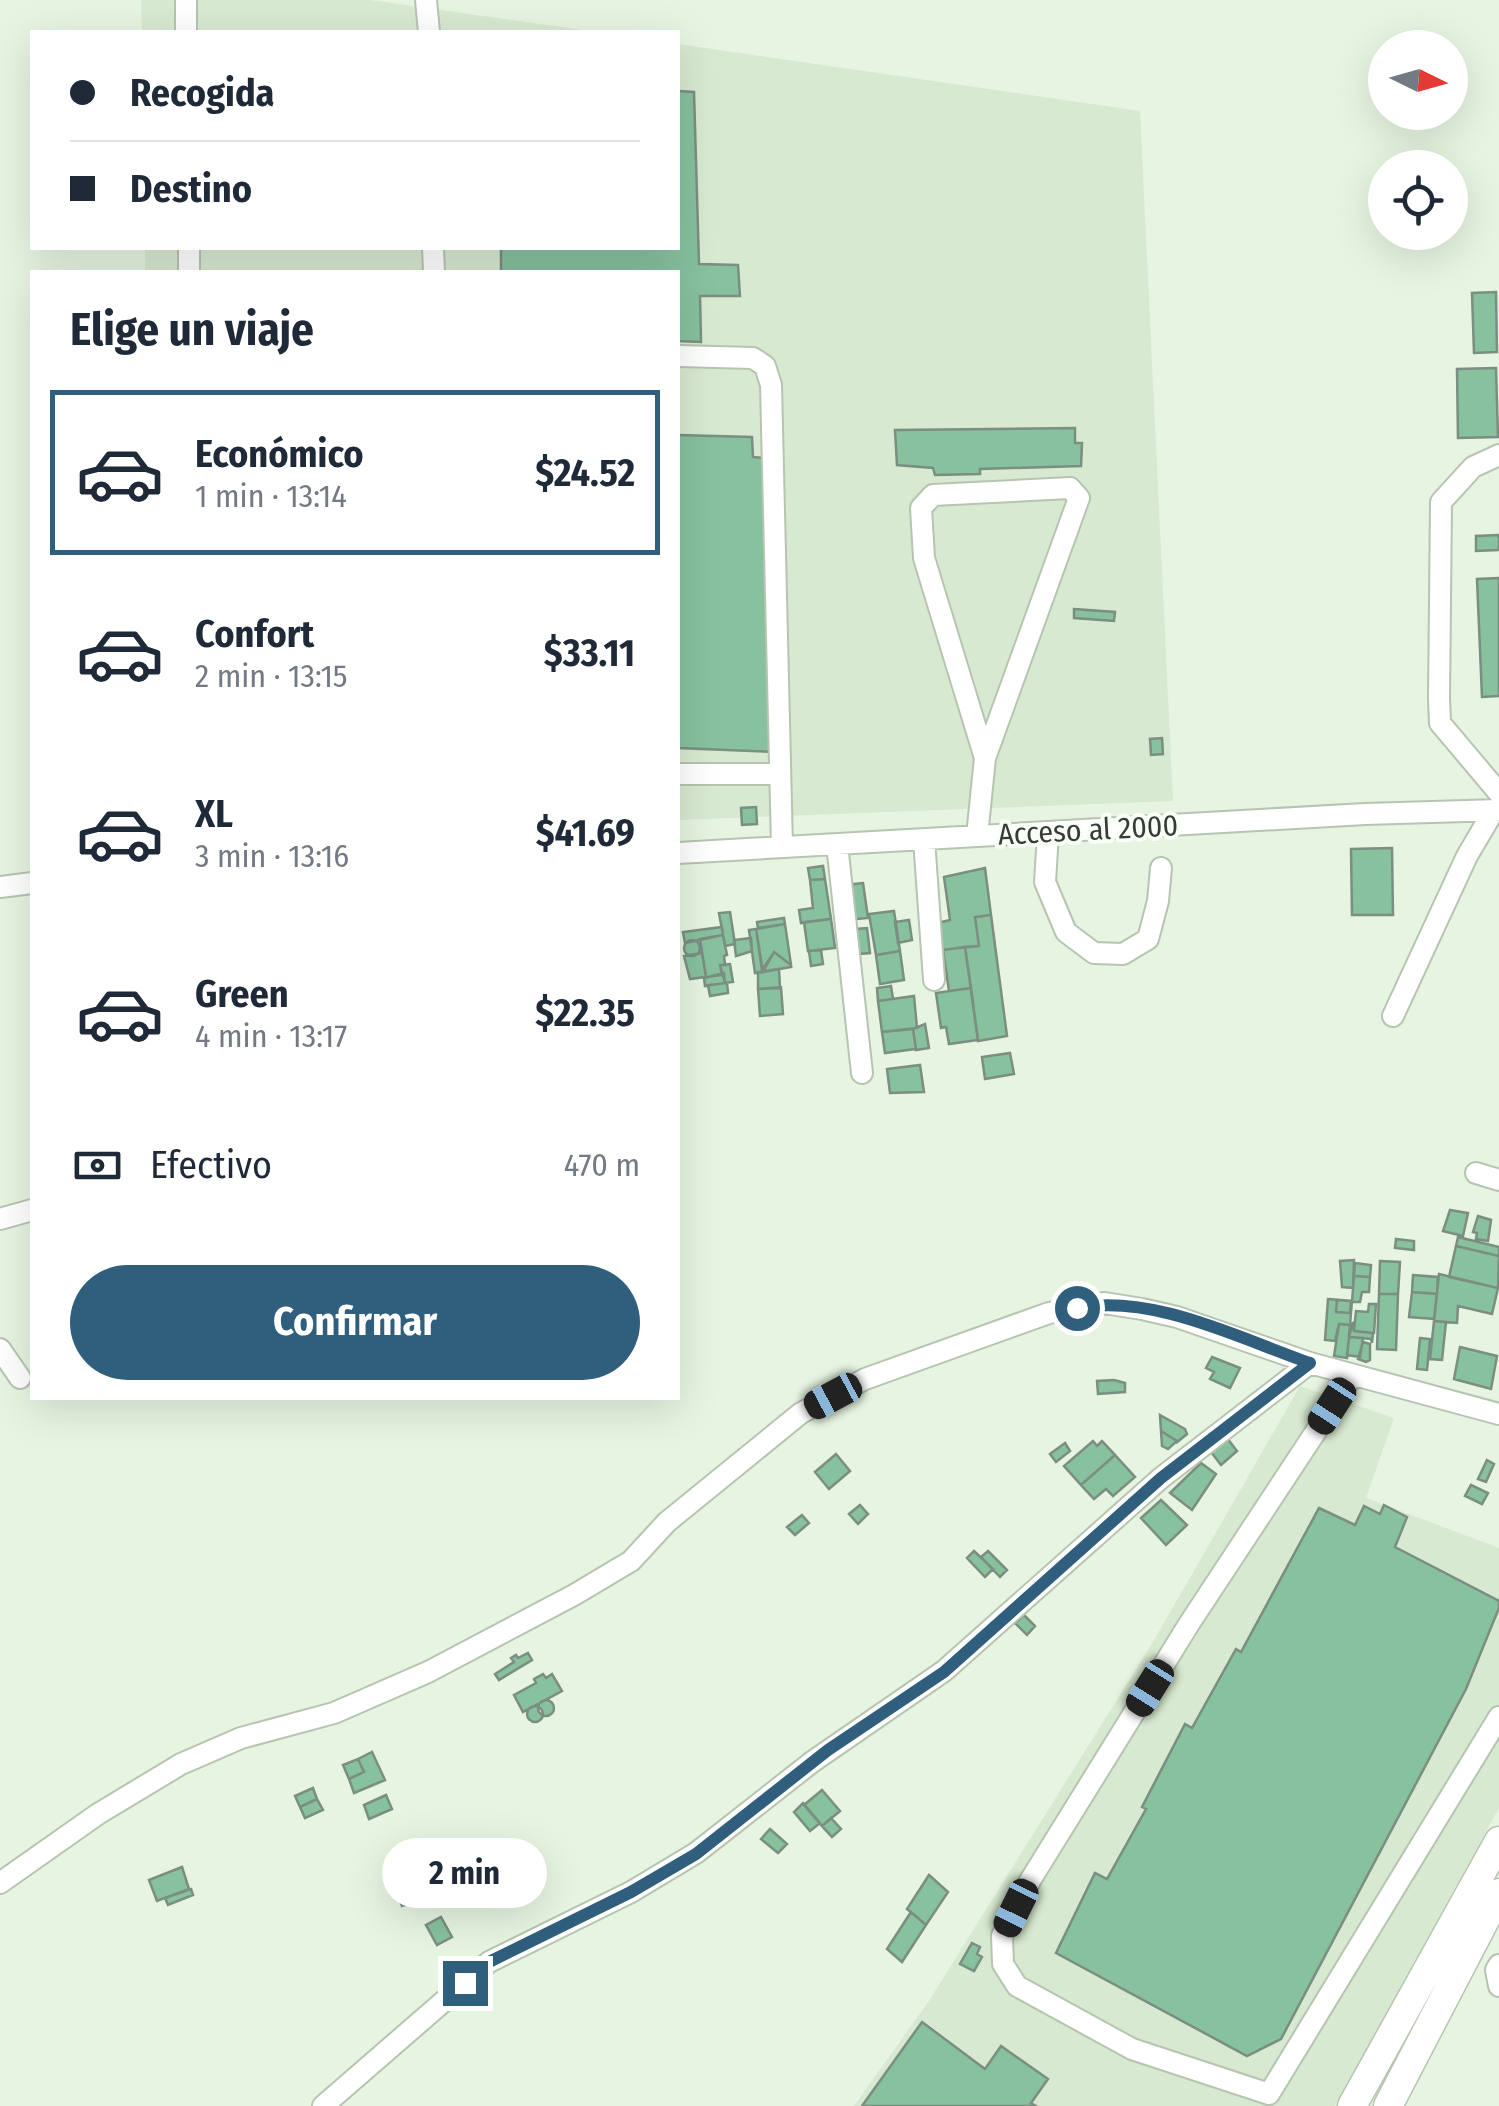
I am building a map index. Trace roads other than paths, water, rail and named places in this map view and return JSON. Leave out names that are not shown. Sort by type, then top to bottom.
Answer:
[{"type":"highway","points":[[1352,2106],[1499,1841]]},
{"type":"highway","points":[[1388,2106],[1499,1893]]},
{"type":"street","points":[[186,0],[186,30]]},
{"type":"street","points":[[426,0],[429,30]]},
{"type":"street","points":[[680,356],[752,358],[765,366],[770,386],[782,847]]},
{"type":"street","points":[[1394,1016],[1466,856],[1498,804],[1440,723],[1439,699],[1441,502],[1473,467],[1499,455]]},
{"type":"street","points":[[977,836],[984,758],[1079,498],[1070,488],[933,495],[921,508],[924,558],[984,758]]},
{"type":"street","points":[[680,774],[780,774]]},
{"type":"street","name":"Acceso al 2000","points":[[680,853],[1498,804]]},
{"type":"street","points":[[1048,833],[1045,882],[1066,932],[1094,952],[1123,954],[1148,939],[1158,901],[1160,868]]},
{"type":"street","points":[[924,839],[934,980]]},
{"type":"street","points":[[838,844],[862,1073]]},
{"type":"street","points":[[0,888],[30,884]]},
{"type":"street","points":[[1476,1174],[1499,1180]]},
{"type":"street","points":[[0,1219],[30,1211]]},
{"type":"street","points":[[0,1883],[98,1814],[181,1764],[240,1738],[334,1713],[380,1693],[428,1672],[588,1587],[631,1561],[667,1522],[801,1412],[864,1379],[1049,1313],[1104,1303],[1178,1317],[1310,1363],[1499,1414]]},
{"type":"street","points":[[0,1349],[20,1378]]},
{"type":"street","points":[[323,2106],[489,1962],[631,1892],[696,1854],[822,1754],[944,1672],[1161,1478],[1310,1363]]},
{"type":"street","points":[[1353,1375],[1031,1879],[1002,1936],[1003,1964],[1016,1986],[1132,2049],[1266,2100],[1499,1717]]},
{"type":"street","points":[[1499,1965],[1499,1986]]}]
